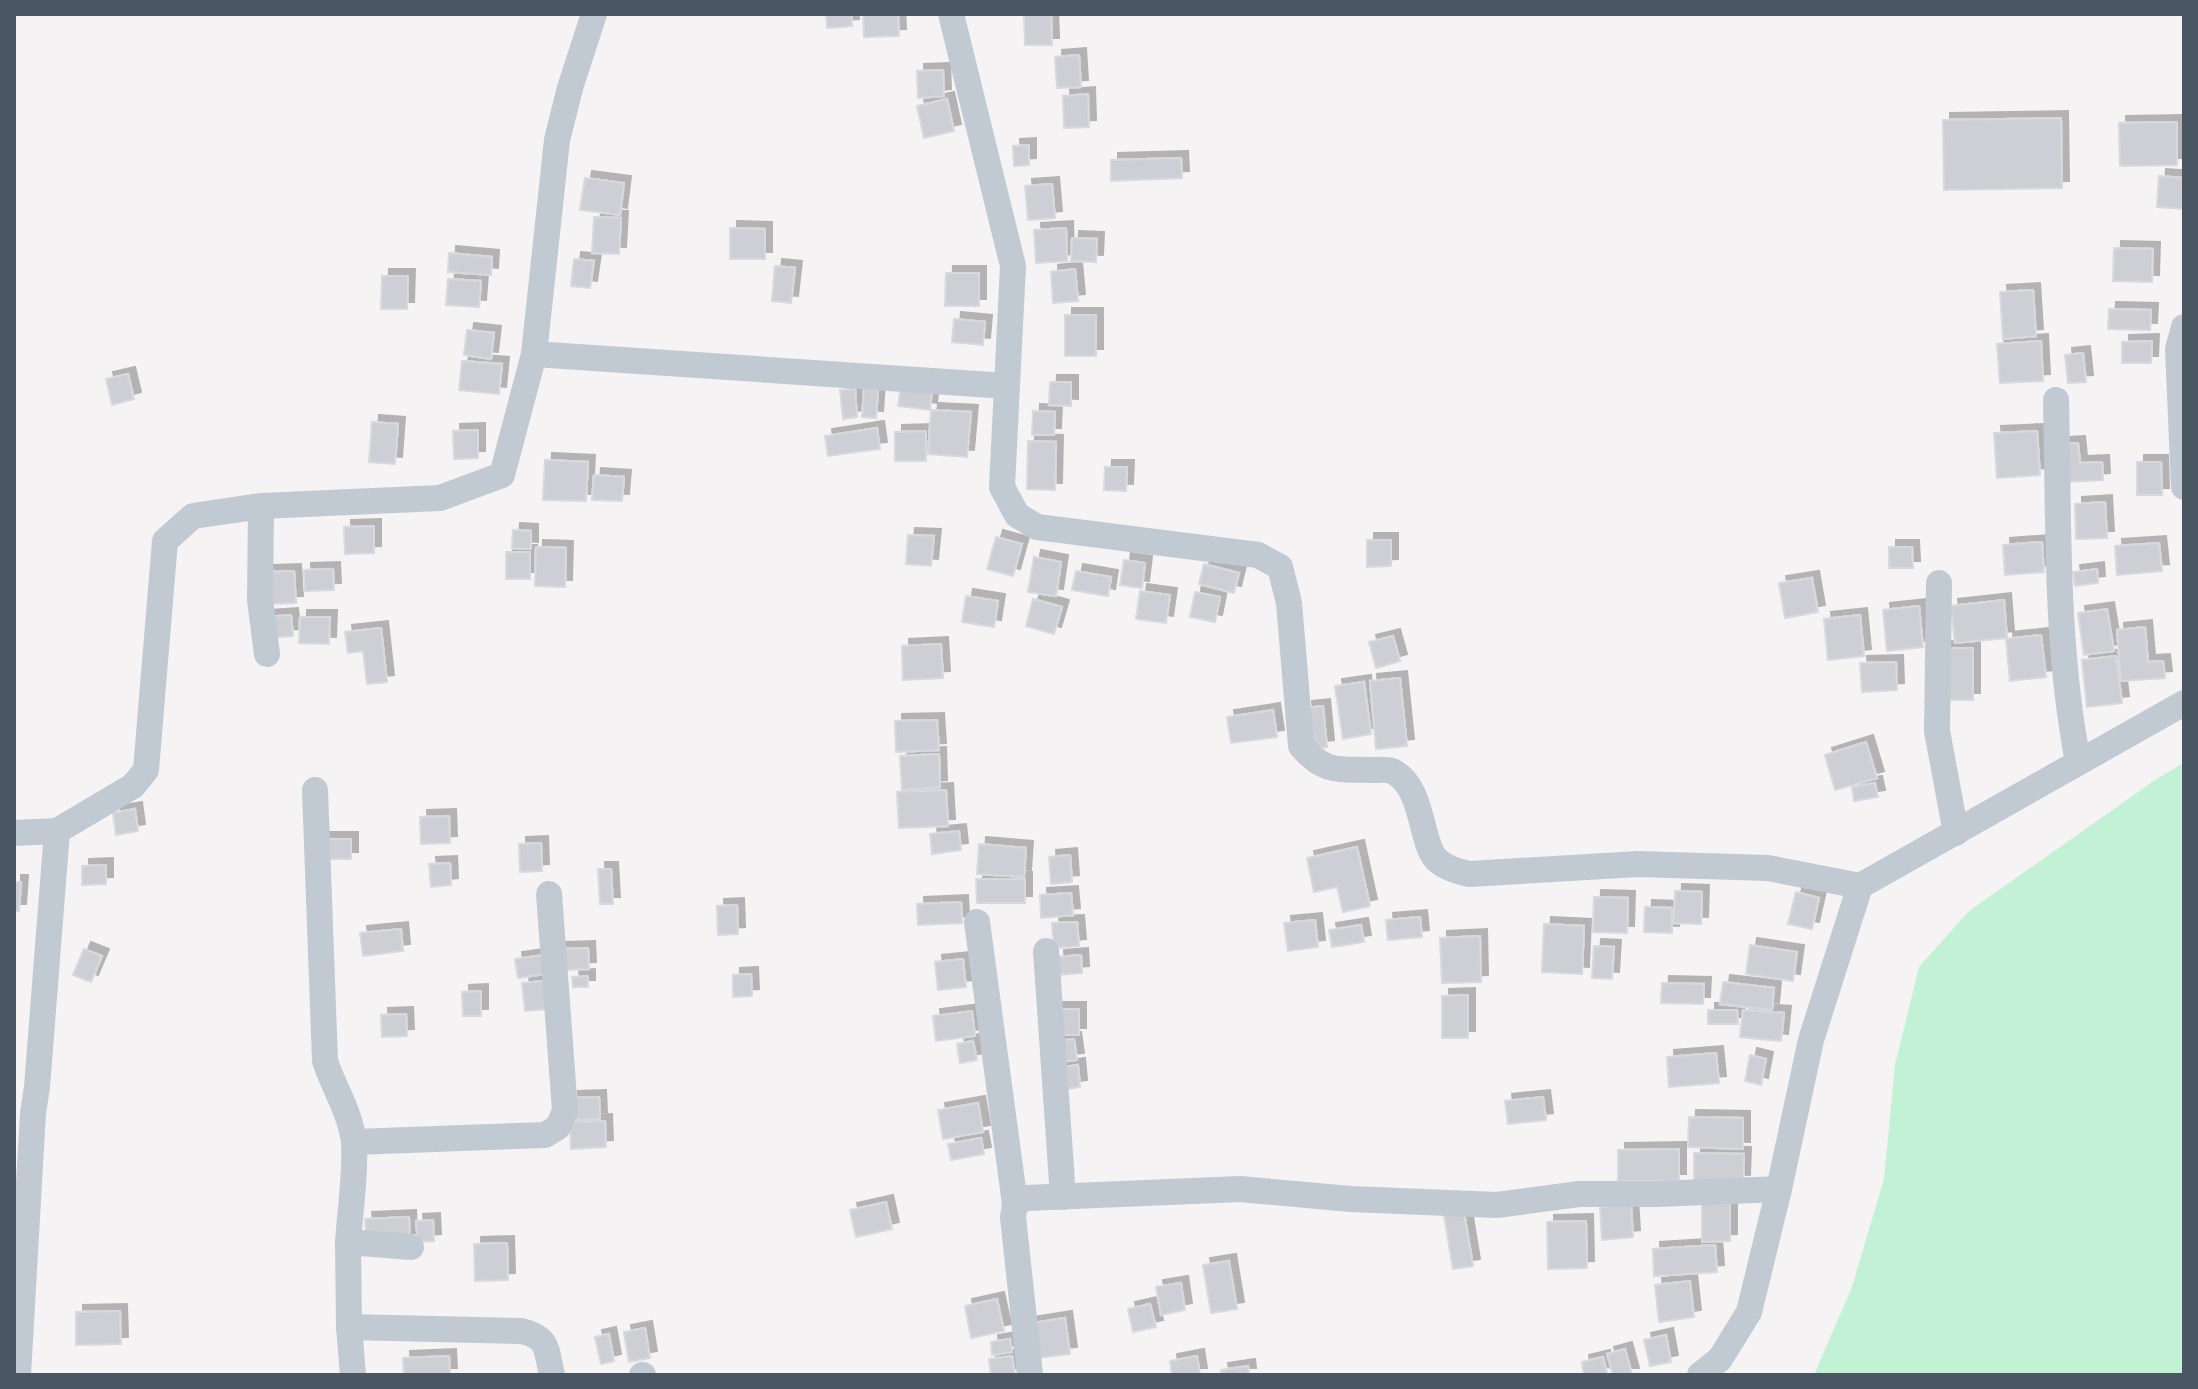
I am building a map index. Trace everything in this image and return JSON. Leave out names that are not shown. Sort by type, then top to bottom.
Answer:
[{"type":"street","points":[[14,833],[57,831],[133,786],[146,770],[165,541],[193,516],[261,506],[440,498],[502,475],[534,354],[557,140],[594,14]]},
{"type":"street","points":[[951,14],[1013,266],[1002,487],[1017,515],[1037,527],[1258,555],[1280,567],[1289,603],[1301,746],[1315,763],[1335,769],[1391,771],[1403,781],[1418,805],[1434,857],[1450,869],[1469,874],[1638,864],[1768,868],[1860,886],[2184,703]]},
{"type":"street","points":[[2184,327],[2178,349],[2184,487]]},
{"type":"street","points":[[534,354],[1007,386]]},
{"type":"street","points":[[2056,400],[2063,665],[2078,762]]},
{"type":"street","points":[[261,506],[260,600],[267,654]]},
{"type":"street","points":[[1939,583],[1937,731],[1956,833]]},
{"type":"street","points":[[315,790],[325,1061],[345,1109],[354,1142],[348,1242],[353,1375]]},
{"type":"street","points":[[18,1375],[18,1301],[57,831]]},
{"type":"street","points":[[1700,1375],[1720,1359],[1749,1312],[1811,1040],[1860,886]]},
{"type":"street","points":[[354,1142],[545,1135],[558,1127],[565,1111],[549,894]]},
{"type":"street","points":[[977,922],[1015,1204],[1013,1217],[1030,1375]]},
{"type":"street","points":[[1046,951],[1063,1197]]},
{"type":"street","points":[[1015,1204],[1026,1198],[1240,1189],[1351,1199],[1497,1205],[1579,1194],[1779,1189]]},
{"type":"street","points":[[348,1242],[411,1247]]},
{"type":"street","points":[[349,1327],[522,1331],[536,1334],[546,1344],[552,1375]]},
{"type":"green space","points":[[2184,763],[2184,1375],[1814,1375],[1852,1287],[1884,1179],[1895,1065],[1919,967],[1969,911]]},
{"type":"building","points":[[826,14],[851,14],[852,26],[827,28]]},
{"type":"building","points":[[863,14],[898,14],[899,36],[864,37]]},
{"type":"building","points":[[1024,14],[1051,14],[1052,45],[1025,45]]},
{"type":"building","points":[[1079,55],[1081,87],[1057,88],[1055,57]]},
{"type":"building","points":[[943,70],[944,96],[918,98],[917,71]]},
{"type":"building","points":[[1088,94],[1089,127],[1064,128],[1063,96]]},
{"type":"building","points":[[947,99],[954,131],[924,138],[917,106]]},
{"type":"building","points":[[2061,118],[2062,188],[1944,190],[1943,120]]},
{"type":"building","points":[[2177,122],[2177,165],[2120,166],[2119,123]]},
{"type":"building","points":[[1029,145],[1029,165],[1014,166],[1013,146]]},
{"type":"building","points":[[1181,158],[1182,178],[1111,181],[1111,160]]},
{"type":"building","points":[[2159,176],[2184,178],[2184,209],[2157,207]]},
{"type":"building","points":[[585,178],[624,183],[620,215],[580,210]]},
{"type":"building","points":[[1052,184],[1055,218],[1028,220],[1025,186]]},
{"type":"building","points":[[594,217],[621,218],[619,254],[592,253]]},
{"type":"building","points":[[730,228],[765,229],[765,259],[730,259]]},
{"type":"building","points":[[1066,228],[1067,261],[1036,263],[1034,230]]},
{"type":"building","points":[[1072,238],[1097,239],[1096,262],[1071,261]]},
{"type":"building","points":[[2114,248],[2153,249],[2152,282],[2113,281]]},
{"type":"building","points":[[449,253],[492,257],[491,275],[448,272]]},
{"type":"building","points":[[574,259],[594,261],[590,288],[571,286]]},
{"type":"building","points":[[775,266],[795,268],[791,303],[772,301]]},
{"type":"building","points":[[1075,269],[1078,301],[1053,303],[1051,272]]},
{"type":"building","points":[[946,273],[979,273],[979,306],[945,306]]},
{"type":"building","points":[[382,276],[408,276],[407,309],[381,309]]},
{"type":"building","points":[[448,279],[481,281],[479,307],[446,305]]},
{"type":"building","points":[[2033,290],[2036,336],[2003,339],[2000,292]]},
{"type":"building","points":[[2109,309],[2151,310],[2150,330],[2108,329]]},
{"type":"building","points":[[1065,315],[1096,315],[1096,356],[1065,356]]},
{"type":"building","points":[[954,319],[985,322],[983,345],[952,342]]},
{"type":"building","points":[[467,330],[494,333],[491,359],[464,355]]},
{"type":"building","points":[[2041,341],[2043,381],[2000,383],[1997,344]]},
{"type":"building","points":[[2152,341],[2151,363],[2122,363],[2122,342]]},
{"type":"building","points":[[2083,353],[2086,382],[2068,383],[2065,355]]},
{"type":"building","points":[[462,361],[502,364],[499,394],[459,390]]},
{"type":"building","points":[[128,374],[134,399],[112,405],[106,379]]},
{"type":"building","points":[[1050,382],[1071,382],[1071,406],[1049,405]]},
{"type":"building","points":[[901,386],[932,390],[930,410],[898,406]]},
{"type":"building","points":[[855,389],[857,417],[843,419],[840,390]]},
{"type":"building","points":[[864,389],[878,390],[876,418],[862,417]]},
{"type":"building","points":[[931,410],[971,412],[967,457],[928,454]]},
{"type":"building","points":[[1033,411],[1055,412],[1054,435],[1032,435]]},
{"type":"building","points":[[372,422],[398,424],[395,464],[369,462]]},
{"type":"building","points":[[877,428],[880,449],[828,456],[825,436]]},
{"type":"building","points":[[478,430],[478,458],[454,459],[453,431]]},
{"type":"building","points":[[926,431],[926,461],[895,461],[895,432]]},
{"type":"building","points":[[2037,431],[2040,475],[1997,478],[1994,433]]},
{"type":"building","points":[[1028,441],[1056,442],[1055,490],[1027,489]]},
{"type":"building","points":[[2078,443],[2080,463],[2102,462],[2103,480],[2064,482],[2062,444]]},
{"type":"building","points":[[545,460],[588,462],[586,501],[543,500]]},
{"type":"building","points":[[2137,462],[2161,462],[2162,495],[2137,495]]},
{"type":"building","points":[[1105,467],[1127,467],[1126,491],[1104,490]]},
{"type":"building","points":[[594,475],[624,477],[622,501],[592,500]]},
{"type":"building","points":[[2105,502],[2107,538],[2076,539],[2075,504]]},
{"type":"building","points":[[374,526],[374,553],[345,554],[344,527]]},
{"type":"building","points":[[513,530],[531,531],[531,549],[512,548]]},
{"type":"building","points":[[908,535],[934,536],[931,566],[906,564]]},
{"type":"building","points":[[996,537],[1022,544],[1013,576],[987,569]]},
{"type":"building","points":[[1367,540],[1391,540],[1391,566],[1367,567]]},
{"type":"building","points":[[2042,542],[2044,572],[2005,575],[2003,545]]},
{"type":"building","points":[[2159,543],[2162,571],[2117,575],[2115,546]]},
{"type":"building","points":[[536,547],[566,548],[565,587],[535,586]]},
{"type":"building","points":[[1889,547],[1912,547],[1913,568],[1889,568]]},
{"type":"building","points":[[506,552],[530,552],[530,579],[506,579]]},
{"type":"building","points":[[1034,557],[1061,562],[1056,596],[1028,592]]},
{"type":"building","points":[[1124,560],[1145,563],[1142,588],[1120,585]]},
{"type":"building","points":[[1204,564],[1239,573],[1234,593],[1199,584]]},
{"type":"building","points":[[333,569],[334,590],[305,591],[304,570]]},
{"type":"building","points":[[2097,569],[2098,583],[2075,586],[2073,572]]},
{"type":"building","points":[[294,571],[296,603],[268,604],[267,572]]},
{"type":"building","points":[[1076,571],[1111,577],[1108,596],[1072,590]]},
{"type":"building","points":[[1812,578],[1818,612],[1785,618],[1779,583]]},
{"type":"building","points":[[1140,591],[1170,595],[1166,623],[1136,619]]},
{"type":"building","points":[[1195,592],[1220,597],[1215,622],[1190,617]]},
{"type":"building","points":[[966,596],[998,601],[994,627],[962,622]]},
{"type":"building","points":[[1033,599],[1062,607],[1054,634],[1026,626]]},
{"type":"building","points":[[2004,600],[2007,638],[1955,643],[1951,606]]},
{"type":"building","points":[[1919,606],[1923,647],[1887,651],[1883,610]]},
{"type":"building","points":[[2107,609],[2114,651],[2084,655],[2078,613]]},
{"type":"building","points":[[291,615],[293,636],[266,638],[264,617]]},
{"type":"building","points":[[1860,615],[1864,656],[1828,660],[1824,619]]},
{"type":"building","points":[[300,617],[330,617],[329,644],[299,643]]},
{"type":"building","points":[[2145,627],[2148,662],[2163,661],[2165,678],[2121,681],[2117,630]]},
{"type":"building","points":[[381,628],[387,682],[367,684],[363,651],[348,653],[345,632]]},
{"type":"building","points":[[2041,635],[2046,677],[2010,681],[2006,639]]},
{"type":"building","points":[[1393,636],[1400,661],[1376,668],[1369,642]]},
{"type":"building","points":[[941,644],[943,678],[903,680],[902,646]]},
{"type":"building","points":[[1943,648],[1973,648],[1973,700],[1943,700]]},
{"type":"building","points":[[2116,656],[2122,703],[2087,707],[2082,660]]},
{"type":"building","points":[[1896,662],[1897,690],[1862,692],[1860,663]]},
{"type":"building","points":[[1400,678],[1407,746],[1376,749],[1370,681]]},
{"type":"building","points":[[1364,682],[1371,734],[1343,739],[1335,686]]},
{"type":"building","points":[[1323,706],[1327,747],[1310,749],[1305,708]]},
{"type":"building","points":[[1273,710],[1277,737],[1231,743],[1227,717]]},
{"type":"building","points":[[937,720],[939,750],[896,752],[895,721]]},
{"type":"building","points":[[1866,742],[1877,778],[1835,790],[1825,755]]},
{"type":"building","points":[[939,754],[940,787],[902,790],[900,756]]},
{"type":"building","points":[[1875,783],[1878,797],[1854,801],[1852,787]]},
{"type":"building","points":[[946,790],[948,826],[899,828],[897,792]]},
{"type":"building","points":[[135,809],[138,831],[116,835],[113,813]]},
{"type":"building","points":[[449,816],[450,843],[421,844],[420,817]]},
{"type":"building","points":[[959,831],[961,850],[932,854],[930,834]]},
{"type":"building","points":[[323,839],[351,839],[351,859],[323,859]]},
{"type":"building","points":[[541,843],[542,871],[520,872],[519,844]]},
{"type":"building","points":[[979,844],[1026,848],[1024,877],[977,874]]},
{"type":"building","points":[[1357,847],[1370,906],[1343,912],[1337,887],[1314,892],[1307,858]]},
{"type":"building","points":[[1070,855],[1072,882],[1051,884],[1049,857]]},
{"type":"building","points":[[450,863],[451,885],[431,887],[429,864]]},
{"type":"building","points":[[106,865],[106,884],[82,885],[82,866]]},
{"type":"building","points":[[598,869],[611,869],[613,904],[600,904]]},
{"type":"building","points":[[976,879],[1025,879],[1025,903],[977,903]]},
{"type":"building","points":[[14,882],[21,882],[19,911],[14,911]]},
{"type":"building","points":[[1675,891],[1702,892],[1701,924],[1674,923]]},
{"type":"building","points":[[1796,892],[1819,898],[1812,929],[1788,924]]},
{"type":"building","points":[[1071,893],[1073,915],[1041,918],[1040,895]]},
{"type":"building","points":[[1594,897],[1628,898],[1627,933],[1593,932]]},
{"type":"building","points":[[961,902],[962,923],[918,925],[917,904]]},
{"type":"building","points":[[737,905],[738,934],[718,935],[717,906]]},
{"type":"building","points":[[1645,907],[1672,908],[1672,933],[1644,932]]},
{"type":"building","points":[[1420,917],[1422,937],[1388,940],[1386,920]]},
{"type":"building","points":[[1315,920],[1318,947],[1288,951],[1284,923]]},
{"type":"building","points":[[1077,922],[1079,946],[1054,948],[1052,923]]},
{"type":"building","points":[[1544,924],[1584,926],[1582,974],[1542,972]]},
{"type":"building","points":[[1361,925],[1364,942],[1332,947],[1329,930]]},
{"type":"building","points":[[401,929],[403,951],[363,956],[360,933]]},
{"type":"building","points":[[1480,936],[1481,982],[1442,983],[1440,938]]},
{"type":"building","points":[[1750,945],[1797,952],[1793,981],[1746,974]]},
{"type":"building","points":[[1594,946],[1614,947],[1612,979],[1592,978]]},
{"type":"building","points":[[588,948],[589,969],[560,970],[559,949]]},
{"type":"building","points":[[84,949],[102,956],[91,982],[73,975]]},
{"type":"building","points":[[544,955],[546,974],[518,978],[515,959]]},
{"type":"building","points":[[1081,955],[1082,973],[1058,975],[1057,957]]},
{"type":"building","points":[[963,959],[966,987],[938,990],[935,962]]},
{"type":"building","points":[[751,974],[752,996],[733,997],[733,975]]},
{"type":"building","points":[[588,976],[588,987],[573,987],[572,977]]},
{"type":"building","points":[[544,981],[547,1009],[525,1011],[522,983]]},
{"type":"building","points":[[1723,982],[1774,988],[1772,1010],[1720,1004]]},
{"type":"building","points":[[1662,983],[1704,984],[1703,1004],[1661,1003]]},
{"type":"building","points":[[481,991],[481,1016],[463,1016],[462,992]]},
{"type":"building","points":[[1468,995],[1468,1038],[1442,1038],[1442,996]]},
{"type":"building","points":[[1053,1009],[1079,1009],[1079,1035],[1053,1035]]},
{"type":"building","points":[[1708,1010],[1737,1010],[1738,1024],[1708,1024]]},
{"type":"building","points":[[1743,1010],[1784,1013],[1781,1041],[1740,1037]]},
{"type":"building","points":[[972,1011],[975,1036],[936,1041],[933,1016]]},
{"type":"building","points":[[406,1014],[407,1036],[382,1037],[381,1015]]},
{"type":"building","points":[[1074,1039],[1077,1060],[1052,1063],[1049,1042]]},
{"type":"building","points":[[973,1041],[977,1060],[960,1063],[957,1044]]},
{"type":"building","points":[[1716,1053],[1719,1083],[1669,1087],[1667,1057]]},
{"type":"building","points":[[1750,1055],[1766,1059],[1761,1085],[1745,1081]]},
{"type":"building","points":[[1078,1065],[1080,1087],[1060,1090],[1057,1068]]},
{"type":"building","points":[[599,1097],[600,1119],[572,1120],[571,1098]]},
{"type":"building","points":[[1543,1097],[1546,1120],[1508,1124],[1505,1101]]},
{"type":"building","points":[[978,1103],[983,1132],[943,1139],[938,1110]]},
{"type":"building","points":[[1689,1117],[1743,1118],[1743,1149],[1688,1147]]},
{"type":"building","points":[[605,1121],[606,1147],[571,1149],[570,1122]]},
{"type":"building","points":[[981,1138],[984,1154],[951,1160],[948,1144]]},
{"type":"building","points":[[1679,1149],[1679,1181],[1618,1181],[1618,1150]]},
{"type":"building","points":[[1694,1153],[1744,1154],[1743,1182],[1694,1180]]},
{"type":"building","points":[[1702,1198],[1730,1198],[1730,1241],[1702,1242]]},
{"type":"building","points":[[886,1202],[892,1229],[856,1237],[850,1210]]},
{"type":"building","points":[[1631,1205],[1633,1237],[1602,1240],[1600,1207]]},
{"type":"building","points":[[1464,1212],[1473,1266],[1453,1269],[1444,1215]]},
{"type":"building","points":[[409,1217],[410,1240],[367,1242],[365,1219]]},
{"type":"building","points":[[433,1220],[434,1241],[418,1242],[416,1221]]},
{"type":"building","points":[[1586,1221],[1587,1268],[1548,1269],[1547,1222]]},
{"type":"building","points":[[507,1243],[508,1280],[475,1281],[474,1244]]},
{"type":"building","points":[[1715,1245],[1717,1272],[1654,1276],[1653,1249]]},
{"type":"building","points":[[1229,1261],[1237,1309],[1211,1313],[1203,1265]]},
{"type":"building","points":[[1690,1281],[1694,1317],[1659,1322],[1655,1285]]},
{"type":"building","points":[[1181,1283],[1185,1310],[1161,1315],[1156,1287]]},
{"type":"building","points":[[997,1299],[1004,1331],[971,1338],[965,1306]]},
{"type":"building","points":[[1150,1304],[1156,1327],[1133,1332],[1128,1309]]},
{"type":"building","points":[[120,1311],[121,1344],[76,1345],[76,1312]]},
{"type":"building","points":[[1065,1318],[1070,1354],[1030,1359],[1026,1324]]},
{"type":"building","points":[[645,1328],[650,1358],[629,1362],[624,1332]]},
{"type":"building","points":[[609,1334],[614,1361],[601,1364],[595,1337]]},
{"type":"building","points":[[1666,1335],[1671,1362],[1650,1366],[1644,1340]]},
{"type":"building","points":[[1010,1339],[1012,1352],[992,1355],[991,1342]]},
{"type":"building","points":[[1625,1349],[1632,1375],[1613,1375],[1607,1354]]},
{"type":"building","points":[[449,1356],[450,1375],[404,1375],[403,1358]]},
{"type":"building","points":[[1012,1356],[1015,1375],[991,1375],[989,1359]]},
{"type":"building","points":[[1197,1356],[1200,1375],[1172,1375],[1170,1361]]},
{"type":"building","points":[[1603,1357],[1607,1374],[1584,1375],[1582,1362]]},
{"type":"building","points":[[1248,1366],[1249,1375],[1222,1375],[1221,1370]]}]
